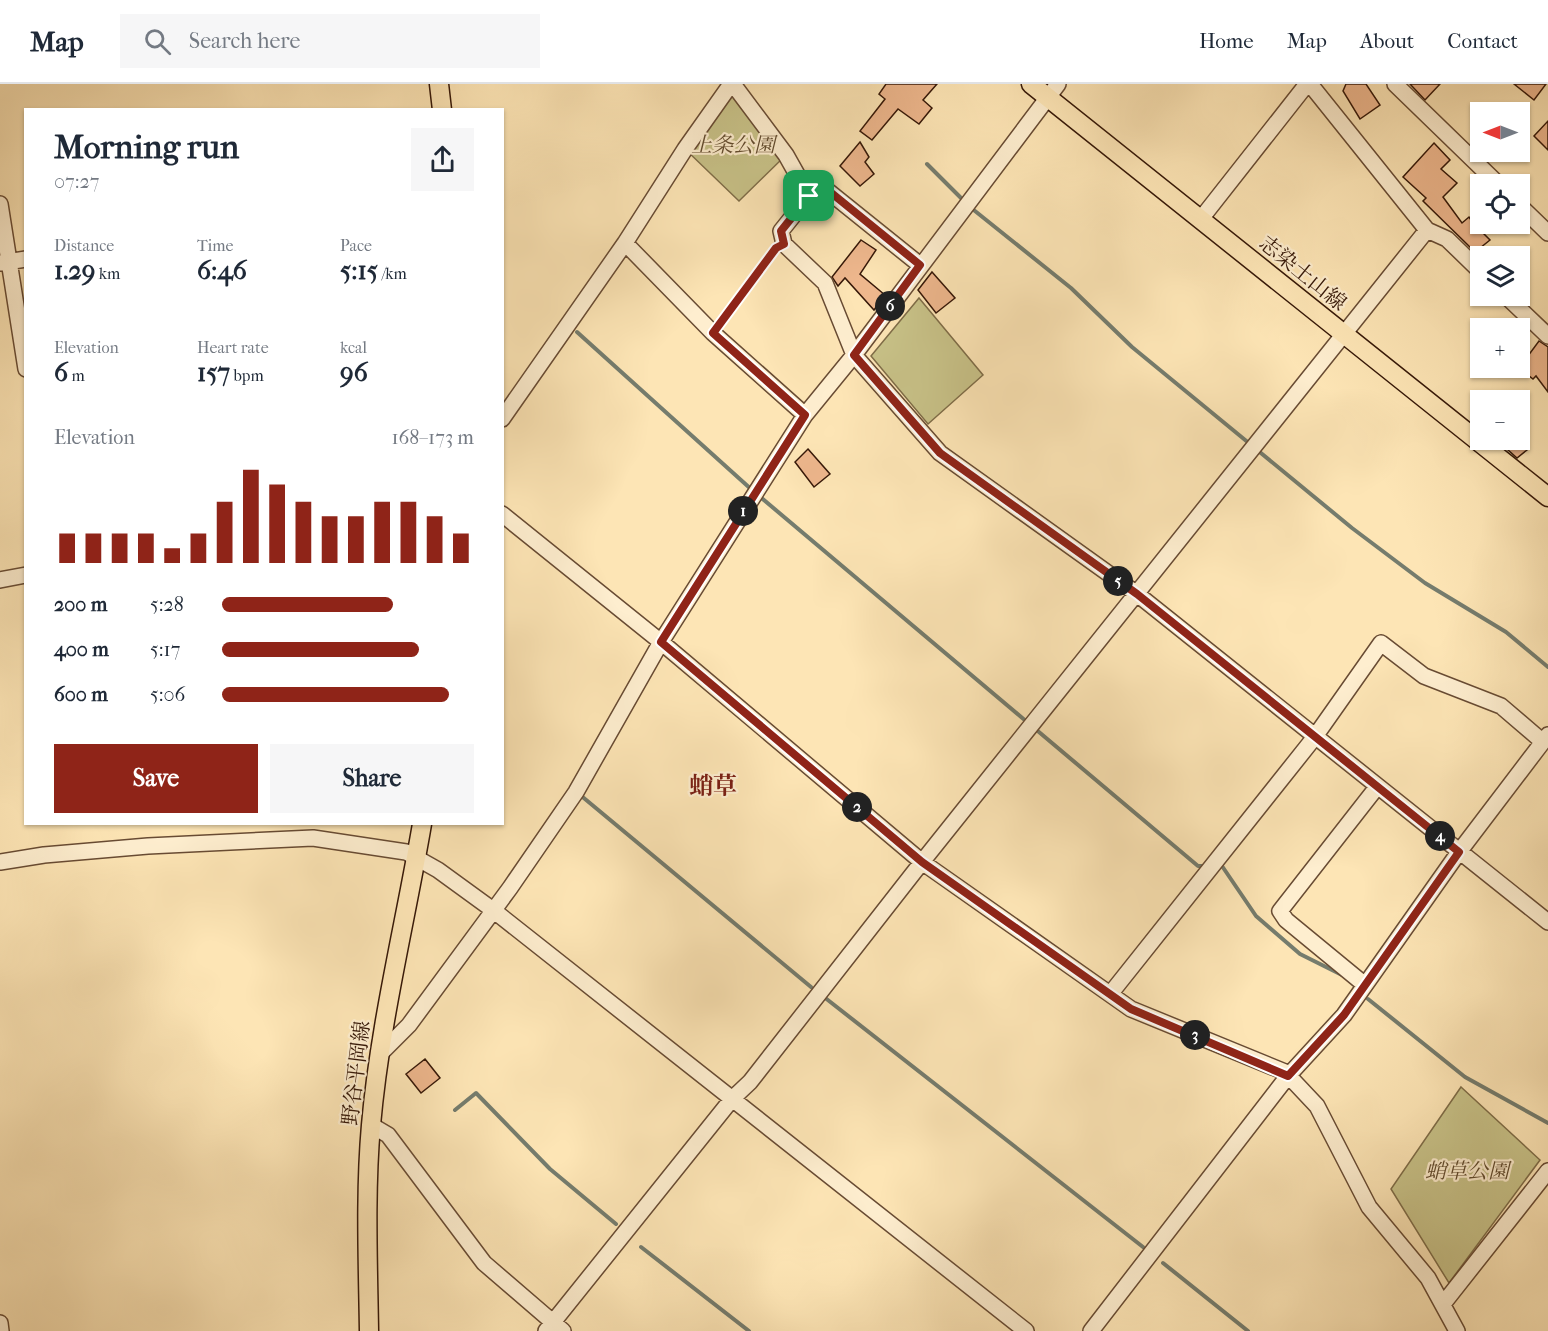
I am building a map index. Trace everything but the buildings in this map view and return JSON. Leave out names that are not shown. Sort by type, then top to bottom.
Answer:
[{"type":"main road","points":[[439,84],[442,108]]},
{"type":"main road","name":"志染土山線","points":[[1031,84],[1052,90],[1200,220],[1548,497]]},
{"type":"main road","name":"野谷平岡線","points":[[369,1331],[367,1246],[371,1125],[389,994],[422,825]]},
{"type":"street","points":[[504,416],[626,243],[685,149],[732,84],[786,155],[809,196]]},
{"type":"street","points":[[1200,220],[1309,84],[1426,230],[1447,239],[1470,261]]},
{"type":"street","points":[[1395,84],[1488,174]]},
{"type":"street","points":[[381,1053],[409,1025],[576,792],[661,642],[805,415],[854,355],[1052,90]]},
{"type":"street","points":[[920,265],[824,187],[809,196],[781,231],[784,244],[825,283],[854,355],[940,453],[1137,594],[1314,738],[1548,922]]},
{"type":"street","points":[[0,204],[4,263],[24,359]]},
{"type":"street","points":[[1530,216],[1548,233]]},
{"type":"street","points":[[371,1125],[388,1135],[484,1263],[554,1328],[732,1099],[750,1082],[922,862],[1426,230]]},
{"type":"street","points":[[626,243],[713,333],[805,415]]},
{"type":"street","points":[[4,263],[24,260]]},
{"type":"street","points":[[1516,306],[1548,336]]},
{"type":"street","points":[[504,516],[661,642],[922,862],[1131,1009],[1288,1076],[1317,1106],[1369,1207],[1428,1278],[1457,1331]]},
{"type":"street","points":[[0,580],[24,575]]},
{"type":"street","points":[[1091,1331],[1288,1076],[1331,1030],[1459,852],[1545,739],[1501,706],[1424,676],[1381,643],[1314,738],[1111,993]]},
{"type":"street","points":[[1365,985],[1286,920],[1280,910],[1377,787]]},
{"type":"street","points":[[0,862],[44,855],[148,846],[313,838],[406,852],[438,870],[493,910],[1026,1331]]},
{"type":"street","points":[[1443,1304],[1548,1171]]},
{"type":"street","points":[[0,1323],[1,1331]]},
{"type":"path","points":[[713,333],[776,248],[784,244]]},
{"type":"green space","name":"上条公園","points":[[731,84],[786,155],[739,201],[685,149]]},
{"type":"green space","points":[[919,298],[983,375],[928,424],[871,356]]},
{"type":"green space","name":"蛸草公園","points":[[1461,1087],[1540,1160],[1449,1283],[1391,1189]]},
{"type":"waterway","points":[[927,164],[965,202]]},
{"type":"waterway","points":[[970,207],[1071,288],[1132,347],[1250,444]]},
{"type":"waterway","points":[[577,332],[752,490]]},
{"type":"waterway","points":[[1256,449],[1352,528],[1425,583],[1506,632],[1548,667]]},
{"type":"waterway","points":[[758,495],[1027,722]]},
{"type":"waterway","points":[[1033,727],[1198,866],[1206,866]]},
{"type":"waterway","points":[[579,794],[811,987]]},
{"type":"waterway","points":[[1216,866],[1222,866],[1256,916],[1300,954],[1344,976]]},
{"type":"waterway","points":[[824,997],[1143,1247]]},
{"type":"waterway","points":[[1368,999],[1465,1077],[1548,1123]]},
{"type":"waterway","points":[[455,1110],[476,1093],[550,1169],[616,1224]]},
{"type":"waterway","points":[[641,1247],[749,1331]]},
{"type":"waterway","points":[[1163,1263],[1248,1331]]},
{"type":"district","name":"蛸草","points":[[713,786]]},
{"type":"route","points":[[824,187],[920,265],[854,355],[940,453],[1137,594],[1459,852],[1344,1015],[1288,1076],[1284,1072],[1131,1009],[922,862],[661,642],[805,415],[713,333],[776,248],[784,244],[781,231],[809,196],[824,187]]}]
